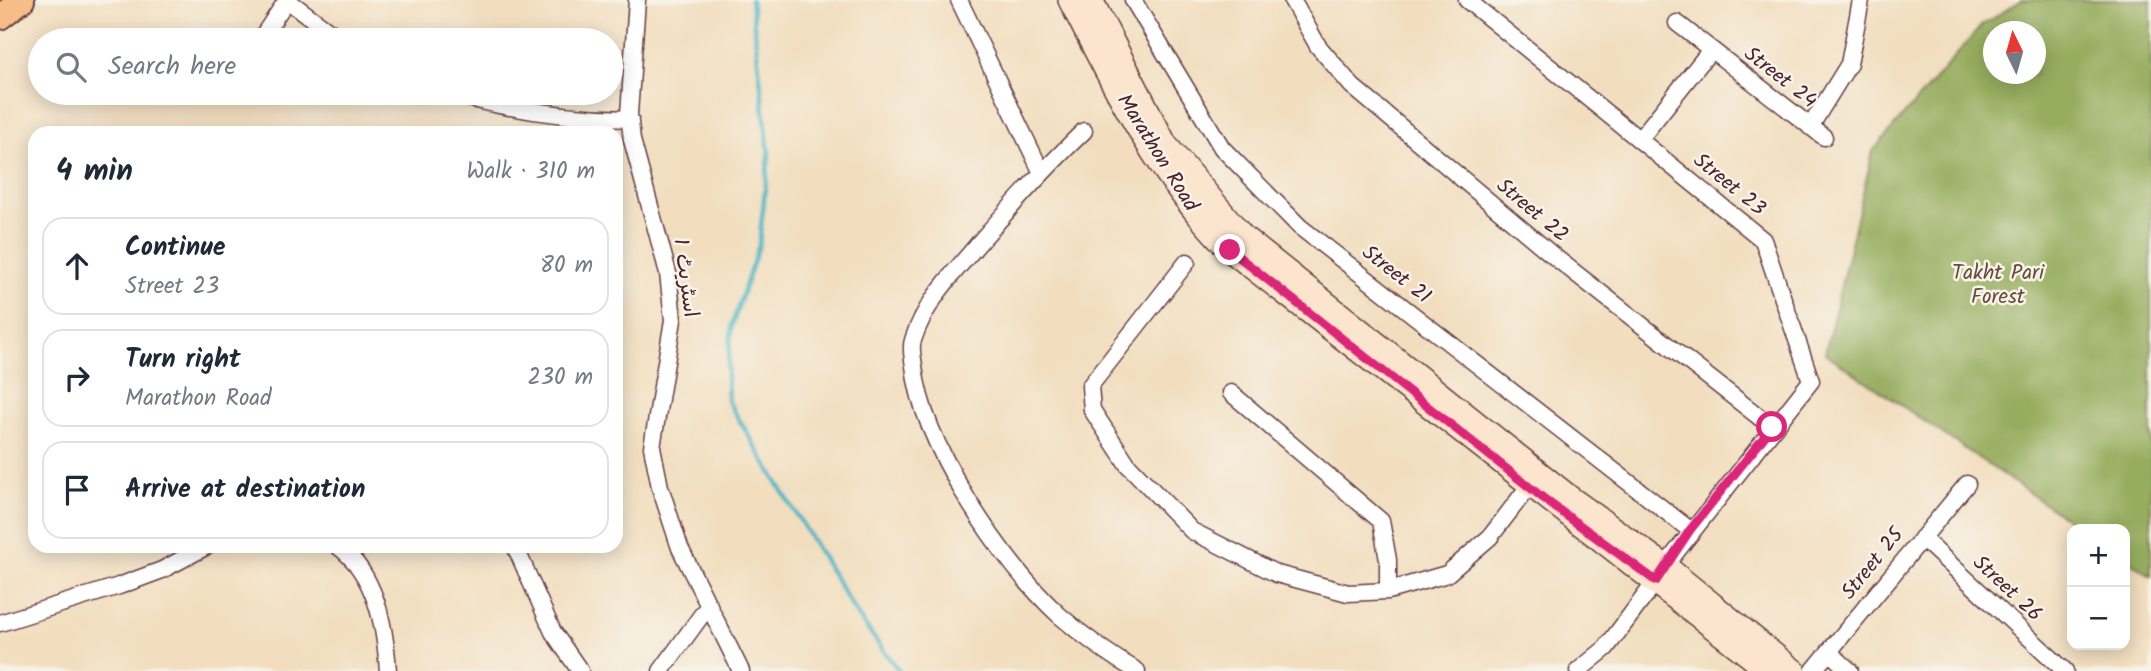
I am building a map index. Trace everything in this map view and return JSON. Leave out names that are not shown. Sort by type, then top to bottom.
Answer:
[{"type":"main road","points":[[0,17],[22,0]]},
{"type":"main road","name":"Marathon Road","points":[[1070,0],[1152,153],[1195,215],[1230,250],[1529,486],[1660,573],[1794,671]]},
{"type":"main road","name":"Marathon Road","points":[[1091,0],[1165,144],[1243,237],[1569,497],[1660,573],[1769,671]]},
{"type":"street","points":[[268,28],[287,0],[325,28]]},
{"type":"street","name":"اسٹریٹ 1","points":[[637,0],[630,119],[635,152],[668,273],[673,320],[652,447],[660,487],[680,548],[741,671]]},
{"type":"street","points":[[959,0],[1041,171]]},
{"type":"street","name":"Street 21","points":[[1133,0],[1222,148],[1300,227],[1690,530]]},
{"type":"street","name":"Street 22","points":[[1292,0],[1318,46],[1352,86],[1556,258],[1772,427]]},
{"type":"street","name":"Street 23","points":[[1467,0],[1763,240],[1811,381],[1690,530],[1605,648],[1578,671]]},
{"type":"street","points":[[1810,128],[1849,64],[1861,0]]},
{"type":"street","name":"Street 24","points":[[1677,23],[1824,137]]},
{"type":"street","name":"Street 24","points":[[1639,140],[1710,51]]},
{"type":"street","points":[[492,105],[556,116],[630,119]]},
{"type":"street","points":[[1084,131],[1041,171],[929,303],[912,343],[917,393],[928,426],[961,488],[1007,555],[1058,614],[1110,656],[1137,671]]},
{"type":"street","points":[[1187,262],[1090,386],[1092,411],[1128,465],[1192,531],[1277,574],[1348,593],[1388,591],[1447,574],[1490,537],[1529,486]]},
{"type":"street","points":[[1231,393],[1381,521],[1388,560],[1388,591]]},
{"type":"street","name":"Street 25","points":[[1813,671],[1967,484]]},
{"type":"street","name":"Street 26","points":[[1922,538],[2065,671]]},
{"type":"street","points":[[0,623],[130,582],[162,570],[194,553]]},
{"type":"street","points":[[345,553],[361,569],[369,586],[382,624],[388,671]]},
{"type":"street","points":[[518,553],[553,632],[580,671]]},
{"type":"street","points":[[661,671],[709,605]]},
{"type":"street","points":[[1829,652],[1850,671]]},
{"type":"green space","name":"Takht Pari Forest","points":[[2022,0],[2151,0],[2151,576],[2130,561],[2130,524],[2075,524],[1825,353],[1873,151],[1983,24],[1983,84],[2046,84],[2046,21],[1988,21]]},
{"type":"waterway","points":[[751,0],[769,154],[759,245],[732,325],[727,375],[728,401],[859,618],[899,671]]},
{"type":"route","points":[[1230,250],[1552,505],[1656,581],[1690,530],[1772,427]]}]
